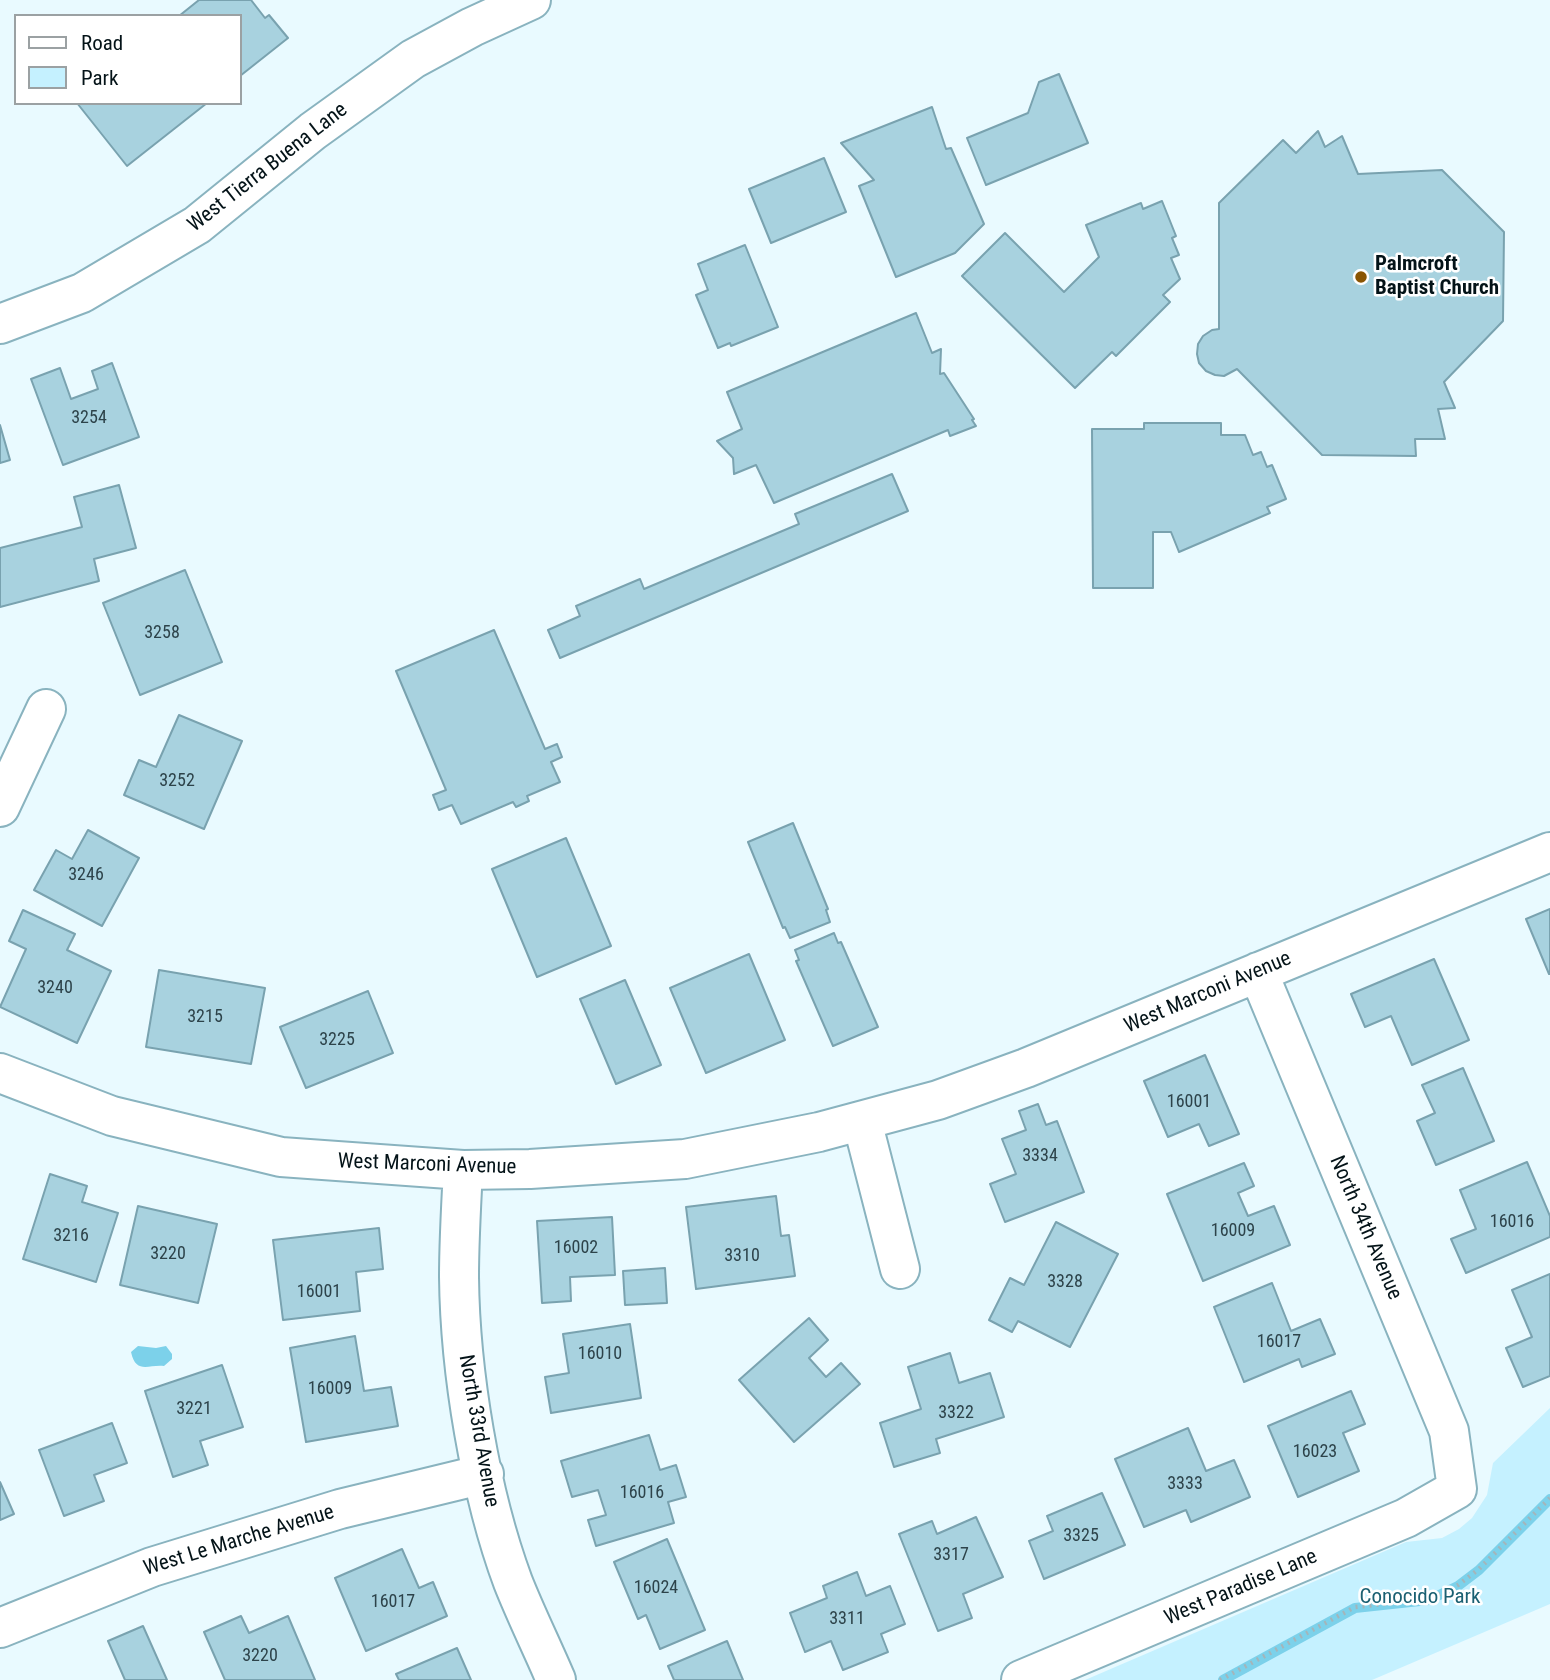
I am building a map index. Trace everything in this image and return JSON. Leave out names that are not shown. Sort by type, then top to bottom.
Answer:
[{"type":"street","name":"West Tierra Buena Lane","points":[[0,324],[82,293],[158,249],[197,225],[313,131],[413,59],[472,27],[531,0]]},
{"type":"street","points":[[0,807],[46,709]]},
{"type":"street","name":"West Marconi Avenue","points":[[0,1073],[112,1116],[281,1157],[463,1170],[530,1169],[685,1159],[819,1132],[938,1100],[1026,1068],[1550,852]]},
{"type":"street","name":"North 34th Avenue","points":[[1258,972],[1449,1431],[1457,1489]]},
{"type":"street","points":[[862,1121],[900,1269]]},
{"type":"street","name":"North 33rd Avenue","points":[[463,1170],[459,1277],[463,1352],[484,1474],[492,1513],[513,1581],[556,1680]]},
{"type":"street","name":"West Le Marche Avenue","points":[[0,1628],[152,1567],[340,1509],[484,1474]]},
{"type":"street","name":"West Paradise Lane","points":[[1021,1680],[1406,1518],[1457,1489]]},
{"type":"path","points":[[1220,1680],[1355,1607],[1429,1599],[1458,1585],[1479,1569],[1550,1498]]},
{"type":"green space","name":"Conocido Park","points":[[1550,1408],[1550,1604],[1372,1680],[1085,1680],[1406,1542],[1442,1538],[1459,1529],[1472,1518],[1487,1495],[1493,1463]]},
{"type":"water","points":[[138,1346],[166,1346],[172,1359],[164,1366],[140,1366],[136,1364],[131,1352]]},
{"type":"building","points":[[199,0],[251,0],[265,18],[269,15],[288,38],[242,74],[242,14],[182,14]]},
{"type":"building","points":[[1059,74],[1088,143],[986,185],[967,138],[1028,113],[1039,82]]},
{"type":"building","points":[[79,105],[204,105],[127,166]]},
{"type":"building","points":[[932,107],[946,149],[951,148],[984,224],[955,253],[896,277],[859,186],[874,180],[841,143]]},
{"type":"building","name":"Palmcroft Baptist Church","points":[[1318,131],[1325,147],[1342,136],[1358,174],[1442,170],[1504,232],[1503,321],[1444,382],[1455,408],[1438,409],[1445,439],[1415,439],[1416,456],[1322,455],[1237,369],[1224,376],[1215,375],[1206,371],[1199,363],[1198,344],[1203,336],[1219,329],[1219,203],[1283,140],[1296,153]]},
{"type":"building","points":[[824,158],[846,212],[771,243],[749,189]]},
{"type":"building","points":[[1162,201],[1176,236],[1172,238],[1179,255],[1171,258],[1180,279],[1163,295],[1170,302],[1116,356],[1112,352],[1075,388],[962,276],[1005,233],[1064,292],[1099,257],[1086,225],[1141,203],[1143,209]]},
{"type":"building","points":[[745,245],[778,327],[731,346],[730,343],[718,348],[696,295],[708,290],[698,264]]},
{"type":"building","points":[[916,313],[932,353],[941,349],[940,374],[944,373],[976,426],[950,436],[948,430],[774,503],[756,465],[734,474],[733,458],[717,441],[742,429],[727,392]]},
{"type":"building","points":[[112,363],[139,437],[63,465],[31,379],[60,368],[71,399],[98,389],[92,371]]},
{"type":"building","points":[[1144,423],[1221,423],[1221,435],[1245,435],[1253,455],[1261,452],[1267,467],[1272,465],[1286,499],[1267,507],[1270,513],[1179,552],[1171,532],[1153,532],[1153,588],[1093,588],[1092,429],[1144,429]]},
{"type":"building","points":[[0,425],[10,460],[0,463]]},
{"type":"building","points":[[892,474],[908,511],[560,658],[548,630],[580,616],[576,606],[640,579],[644,589],[799,524],[795,514]]},
{"type":"building","points":[[119,485],[136,548],[94,559],[99,581],[0,607],[0,548],[82,527],[74,497]]},
{"type":"building","points":[[185,570],[222,662],[140,695],[103,603]]},
{"type":"building","points":[[494,630],[545,749],[557,744],[562,757],[551,762],[560,782],[527,796],[529,801],[516,807],[513,802],[461,824],[452,805],[439,810],[433,795],[446,790],[396,671]]},
{"type":"building","points":[[179,715],[242,741],[204,829],[124,795],[139,760],[156,767]]},
{"type":"building","points":[[793,823],[828,909],[826,910],[830,922],[790,938],[785,927],[783,928],[748,842]]},
{"type":"building","points":[[88,830],[139,858],[102,926],[34,890],[56,850],[72,859]]},
{"type":"building","points":[[566,838],[611,946],[537,977],[492,869]]},
{"type":"building","points":[[1550,909],[1550,974],[1549,974],[1526,919]]},
{"type":"building","points":[[23,910],[75,934],[67,950],[111,971],[77,1043],[0,1007],[26,949],[9,941]]},
{"type":"building","points":[[834,933],[838,943],[841,942],[878,1027],[833,1046],[796,961],[799,960],[795,950]]},
{"type":"building","points":[[749,954],[785,1040],[706,1073],[670,988]]},
{"type":"building","points":[[1434,959],[1469,1040],[1412,1065],[1391,1016],[1365,1027],[1351,994]]},
{"type":"building","points":[[159,970],[265,988],[251,1064],[146,1047]]},
{"type":"building","points":[[625,980],[661,1065],[616,1084],[580,999]]},
{"type":"building","points":[[368,991],[393,1053],[306,1088],[280,1027]]},
{"type":"building","points":[[1205,1055],[1239,1134],[1209,1146],[1199,1124],[1168,1137],[1144,1081]]},
{"type":"building","points":[[1463,1068],[1494,1141],[1436,1165],[1417,1121],[1435,1113],[1422,1085]]},
{"type":"building","points":[[1038,1104],[1046,1125],[1057,1121],[1084,1192],[1005,1222],[990,1184],[1016,1174],[1002,1139],[1026,1130],[1019,1111]]},
{"type":"building","points":[[1527,1162],[1550,1216],[1550,1237],[1466,1273],[1451,1239],[1476,1229],[1460,1190]]},
{"type":"building","points":[[1244,1163],[1254,1186],[1238,1193],[1248,1216],[1274,1206],[1290,1245],[1203,1281],[1167,1194]]},
{"type":"building","points":[[50,1174],[87,1186],[82,1202],[118,1213],[96,1282],[23,1259]]},
{"type":"building","points":[[776,1196],[781,1236],[789,1235],[795,1276],[696,1289],[686,1207]]},
{"type":"building","points":[[138,1206],[217,1224],[198,1303],[120,1285]]},
{"type":"building","points":[[612,1217],[615,1275],[570,1277],[571,1301],[542,1303],[537,1221]]},
{"type":"building","points":[[1056,1222],[1118,1254],[1070,1347],[1018,1321],[1012,1332],[989,1320],[1010,1278],[1024,1285]]},
{"type":"building","points":[[379,1228],[383,1269],[356,1272],[360,1311],[283,1320],[273,1240]]},
{"type":"building","points":[[665,1268],[667,1303],[625,1305],[623,1271]]},
{"type":"building","points":[[1550,1274],[1550,1376],[1523,1387],[1506,1348],[1532,1337],[1512,1290]]},
{"type":"building","points":[[1272,1283],[1291,1331],[1320,1319],[1335,1354],[1302,1367],[1299,1359],[1244,1382],[1214,1307]]},
{"type":"building","points":[[809,1318],[828,1340],[809,1358],[826,1377],[841,1363],[860,1384],[794,1442],[739,1380]]},
{"type":"building","points":[[630,1324],[641,1398],[551,1413],[545,1377],[569,1373],[563,1334]]},
{"type":"building","points":[[355,1336],[364,1391],[391,1387],[398,1426],[306,1442],[290,1348]]},
{"type":"building","points":[[950,1353],[959,1383],[990,1373],[1004,1417],[936,1439],[940,1453],[894,1467],[880,1423],[921,1409],[908,1367]]},
{"type":"building","points":[[222,1365],[243,1427],[200,1441],[208,1465],[173,1477],[145,1391]]},
{"type":"building","points":[[1351,1391],[1365,1424],[1343,1433],[1359,1471],[1298,1497],[1268,1426]]},
{"type":"building","points":[[112,1423],[127,1463],[94,1475],[104,1501],[64,1516],[39,1450]]},
{"type":"building","points":[[1188,1428],[1206,1471],[1234,1460],[1250,1497],[1191,1522],[1186,1510],[1144,1527],[1115,1459]]},
{"type":"building","points":[[649,1435],[660,1470],[676,1465],[686,1497],[668,1502],[674,1523],[596,1546],[588,1520],[606,1515],[598,1490],[572,1497],[561,1461]]},
{"type":"building","points":[[0,1482],[14,1514],[0,1520]]},
{"type":"building","points":[[1102,1493],[1125,1545],[1044,1579],[1029,1541],[1053,1531],[1047,1516]]},
{"type":"building","points":[[976,1517],[1003,1577],[963,1594],[972,1618],[938,1631],[899,1534],[932,1521],[937,1534]]},
{"type":"building","points":[[667,1539],[705,1630],[660,1649],[646,1615],[638,1619],[614,1562]]},
{"type":"building","points":[[402,1549],[419,1588],[433,1582],[447,1616],[366,1651],[335,1578]]},
{"type":"building","points":[[857,1572],[866,1596],[890,1586],[905,1624],[881,1634],[888,1652],[843,1670],[831,1641],[805,1652],[790,1613],[827,1598],[823,1586]]},
{"type":"building","points":[[241,1616],[249,1633],[288,1616],[315,1680],[225,1680],[204,1632]]},
{"type":"building","points":[[143,1626],[167,1680],[125,1680],[108,1641]]},
{"type":"building","points":[[727,1641],[743,1680],[674,1680],[668,1666]]},
{"type":"building","points":[[457,1648],[471,1680],[399,1680],[396,1674]]},
{"type":"waterway","points":[[1223,1680],[1355,1608],[1429,1600],[1458,1586],[1479,1570],[1550,1499]]},
{"type":"place","name":"Palmcroft Baptist Church","points":[[1361,277]]}]
